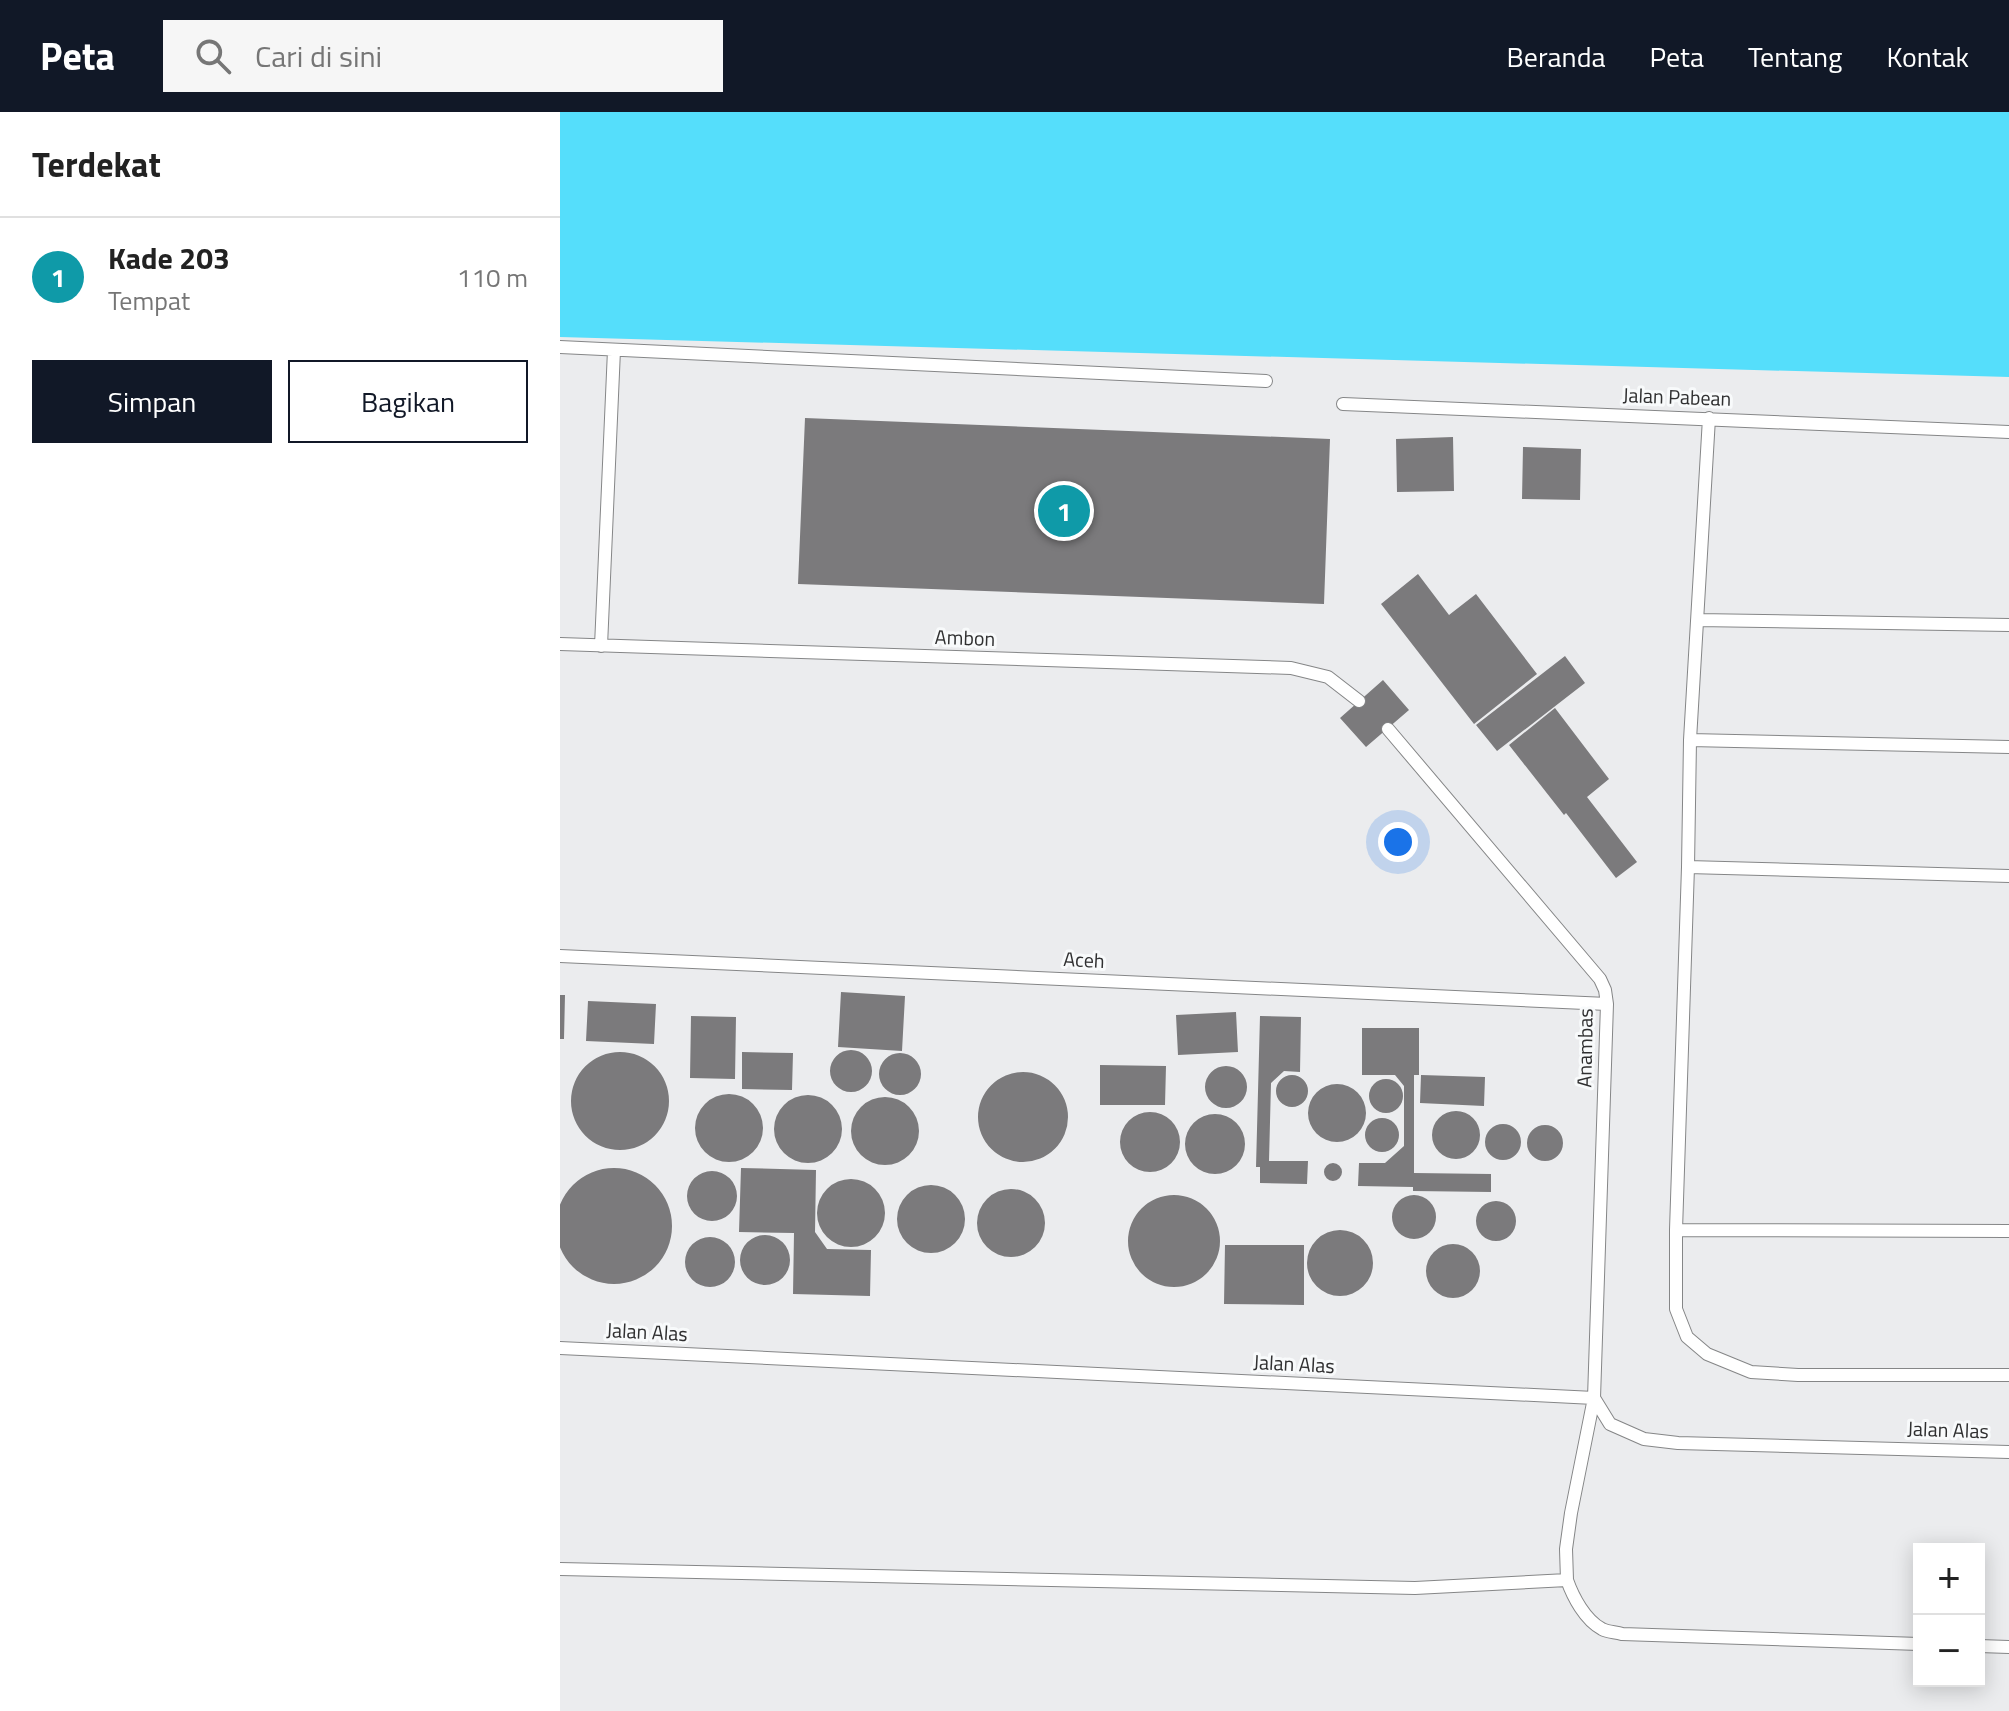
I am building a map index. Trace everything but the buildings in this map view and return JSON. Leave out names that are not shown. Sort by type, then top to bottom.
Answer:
[{"type":"lane","points":[[560,347],[1266,381]]},
{"type":"lane","points":[[601,646],[614,350]]},
{"type":"lane","name":"Jalan Pabean","points":[[1343,404],[2009,432]]},
{"type":"lane","points":[[1709,418],[1690,740],[1676,1309],[1687,1337],[1707,1354],[1751,1372],[1798,1375],[2009,1375]]},
{"type":"lane","points":[[1697,620],[2009,625]]},
{"type":"lane","name":"Ambon","points":[[560,644],[1291,668],[1328,677],[1359,701]]},
{"type":"lane","name":"Anambas","points":[[1388,729],[1600,979],[1605,990],[1594,1398],[1571,1513],[1566,1549],[1567,1580]]},
{"type":"lane","points":[[1690,740],[2009,747]]},
{"type":"lane","points":[[1688,867],[2009,876]]},
{"type":"lane","name":"Aceh","points":[[560,956],[1607,1004]]},
{"type":"lane","points":[[1676,1230],[2009,1231]]},
{"type":"lane","name":"Jalan Alas","points":[[560,1348],[1594,1398],[1610,1424],[1644,1439],[1678,1443],[2009,1452]]},
{"type":"lane","points":[[560,1569],[1415,1588],[1567,1580],[1583,1612],[1602,1629],[1622,1634],[1913,1644]]},
{"type":"lane","points":[[1985,1646],[2009,1647]]},
{"type":"water","points":[[560,112],[2009,112],[2009,377],[560,337]]},
{"type":"place","name":"Kade 203","points":[[1064,511]]}]
